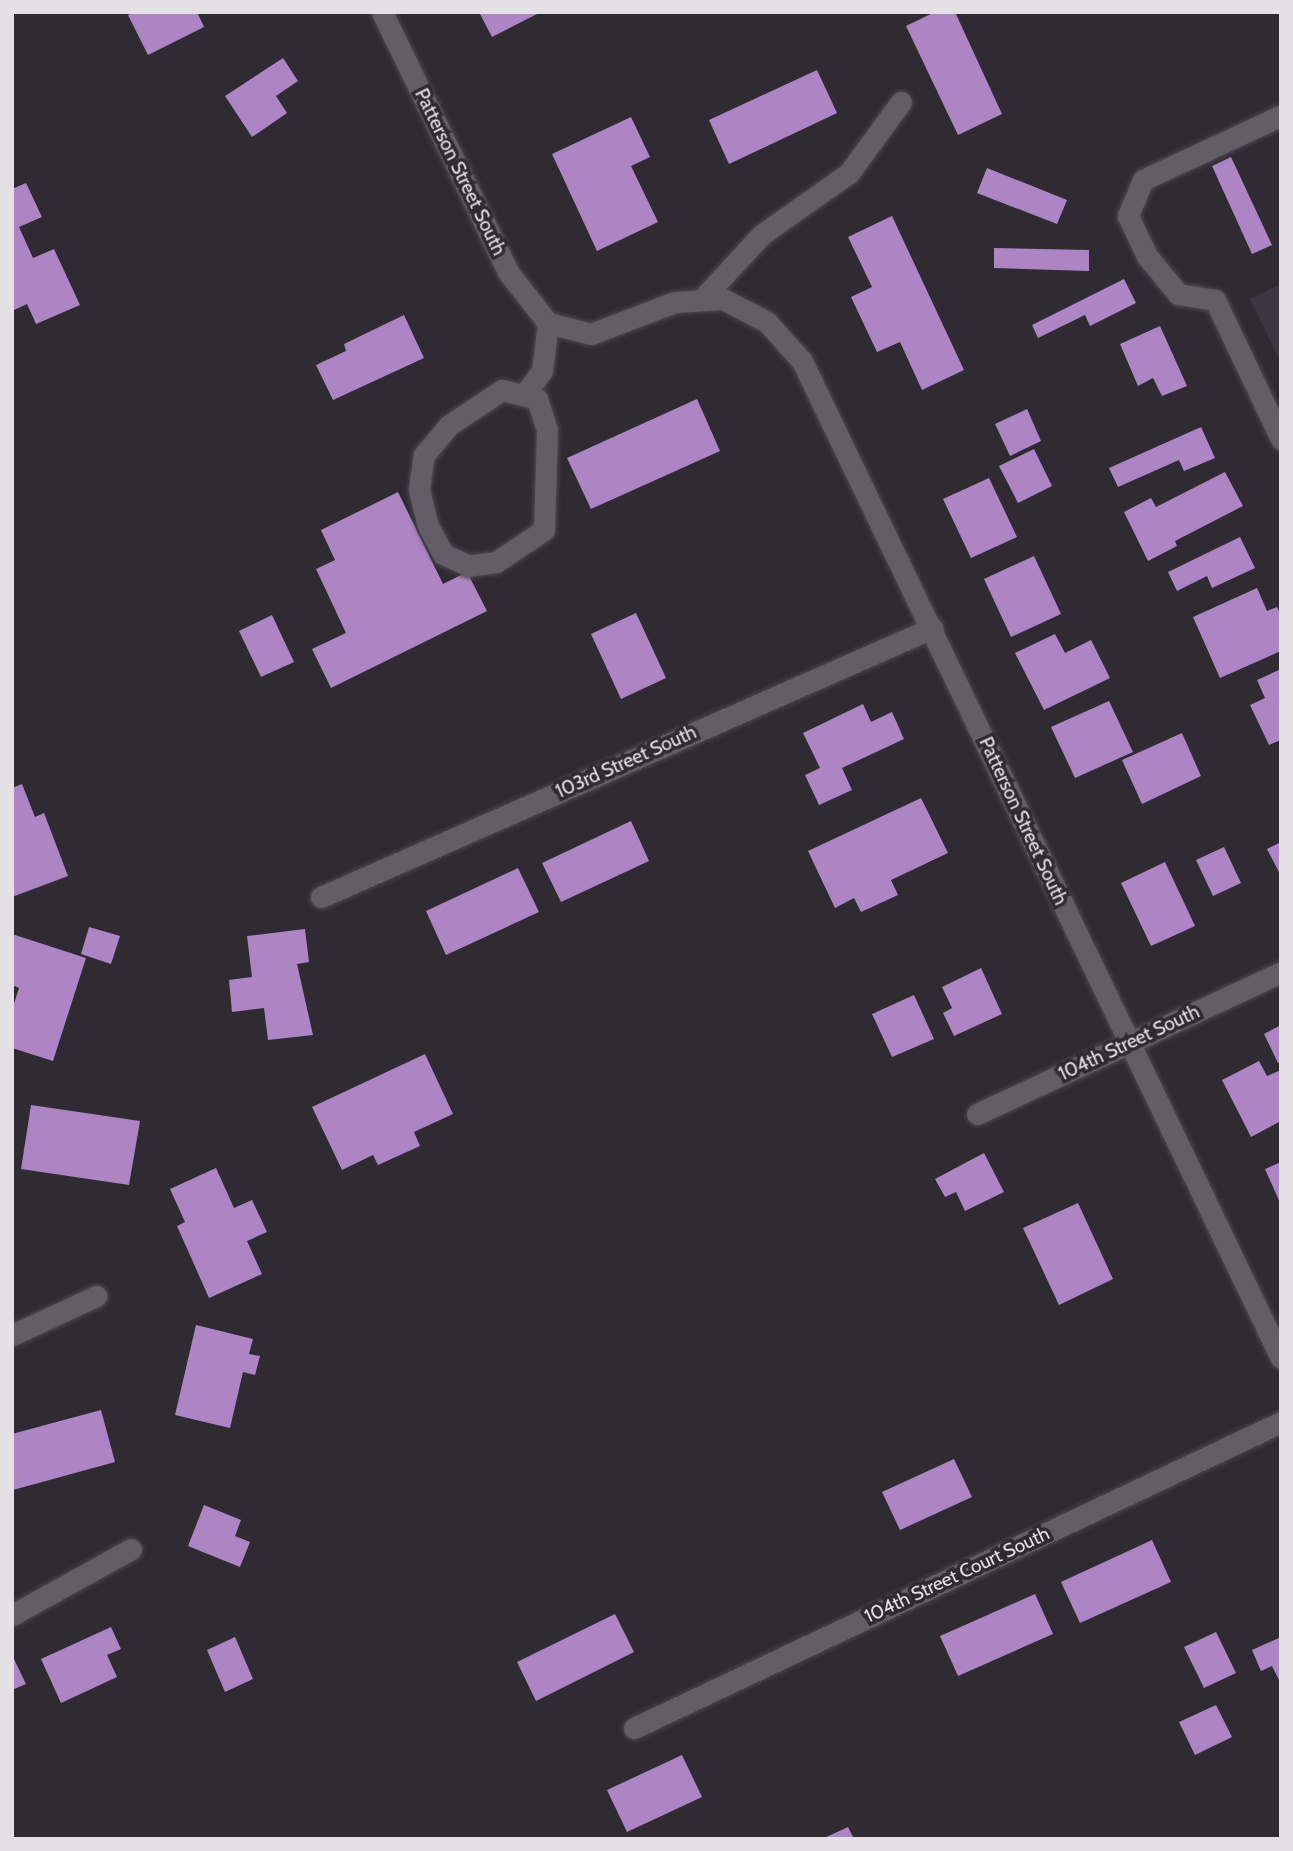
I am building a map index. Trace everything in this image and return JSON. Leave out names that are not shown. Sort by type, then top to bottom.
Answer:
[{"type":"street","name":"Patterson Street South","points":[[382,12],[508,272],[548,323]]},
{"type":"street","points":[[526,392],[542,371],[548,323],[591,334],[705,296],[761,235],[849,173],[901,102]]},
{"type":"street","points":[[1280,116],[1143,180],[1131,200],[1128,216],[1137,238],[1178,294],[1215,300],[1281,439]]},
{"type":"street","name":"Patterson Street South","points":[[705,296],[739,304],[767,322],[802,361],[1281,1358]]},
{"type":"street","points":[[502,390],[526,392],[537,400],[547,429],[544,530],[496,562],[469,566],[443,554],[428,526],[419,489],[424,455],[449,425],[475,405],[502,390]]},
{"type":"street","name":"103rd Street South","points":[[321,897],[932,628]]},
{"type":"street","name":"104th Street South","points":[[976,1114],[1281,972]]},
{"type":"street","points":[[12,1335],[96,1296]]},
{"type":"street","name":"104th Street Court South","points":[[634,1728],[1281,1422]]},
{"type":"street","points":[[12,1615],[131,1549]]},
{"type":"shaded area","points":[[1281,284],[1281,363],[1250,299]]},
{"type":"building","points":[[134,12],[197,12],[204,27],[148,55],[128,15]]},
{"type":"building","points":[[479,12],[541,12],[492,37]]},
{"type":"building","points":[[935,12],[955,12],[1002,114],[958,135],[906,26]]},
{"type":"building","points":[[283,58],[298,81],[276,96],[287,113],[252,137],[225,96]]},
{"type":"building","points":[[817,70],[837,113],[729,164],[709,120]]},
{"type":"building","points":[[631,117],[650,157],[631,166],[658,222],[597,251],[552,154]]},
{"type":"building","points":[[1231,157],[1272,245],[1252,254],[1212,166]]},
{"type":"building","points":[[987,168],[1067,200],[1057,224],[977,193]]},
{"type":"building","points":[[26,183],[42,217],[19,227],[33,258],[54,249],[80,305],[36,324],[27,304],[12,311],[12,189]]},
{"type":"building","points":[[892,216],[964,370],[922,390],[900,342],[877,352],[851,297],[872,287],[848,237]]},
{"type":"building","points":[[994,248],[1089,250],[1089,271],[994,268]]},
{"type":"building","points":[[1124,279],[1136,303],[1090,326],[1085,315],[1038,338],[1032,325]]},
{"type":"building","points":[[404,315],[424,358],[333,400],[316,365],[346,351],[344,344]]},
{"type":"building","points":[[1160,326],[1187,386],[1162,396],[1153,378],[1138,386],[1120,344]]},
{"type":"building","points":[[697,399],[720,451],[591,509],[567,458]]},
{"type":"building","points":[[1027,409],[1041,441],[1010,456],[995,424]]},
{"type":"building","points":[[1201,427],[1215,458],[1184,471],[1179,460],[1118,487],[1109,468]]},
{"type":"building","points":[[1034,449],[1052,486],[1018,503],[999,466]]},
{"type":"building","points":[[1225,472],[1243,506],[1175,541],[1177,546],[1148,561],[1124,512],[1151,498],[1156,507]]},
{"type":"building","points":[[989,478],[1017,537],[971,558],[943,499]]},
{"type":"building","points":[[398,492],[443,584],[467,572],[487,611],[331,688],[312,649],[346,633],[316,569],[335,560],[321,530]]},
{"type":"building","points":[[1240,537],[1255,568],[1212,588],[1207,576],[1177,591],[1168,572]]},
{"type":"building","points":[[1034,556],[1061,614],[1011,637],[984,579]]},
{"type":"building","points":[[1257,588],[1267,611],[1277,607],[1281,615],[1281,651],[1220,678],[1193,617]]},
{"type":"building","points":[[636,613],[666,678],[621,699],[591,634]]},
{"type":"building","points":[[272,615],[294,662],[261,677],[239,631]]},
{"type":"building","points":[[1055,634],[1065,653],[1091,640],[1110,678],[1044,710],[1015,653]]},
{"type":"building","points":[[1281,669],[1281,740],[1269,745],[1250,705],[1265,698],[1257,680]]},
{"type":"building","points":[[1109,701],[1133,752],[1075,778],[1051,727]]},
{"type":"building","points":[[863,704],[871,722],[892,712],[904,739],[842,768],[852,790],[819,805],[805,775],[820,768],[803,733]]},
{"type":"building","points":[[1182,733],[1201,776],[1142,804],[1122,760]]},
{"type":"building","points":[[22,784],[35,817],[44,813],[68,876],[12,897],[12,788]]},
{"type":"building","points":[[921,798],[948,853],[891,880],[898,895],[861,912],[854,898],[835,908],[808,851]]},
{"type":"building","points":[[631,821],[649,861],[561,902],[542,863]]},
{"type":"building","points":[[1281,842],[1281,876],[1267,849]]},
{"type":"building","points":[[1224,847],[1241,883],[1213,896],[1196,860]]},
{"type":"building","points":[[1165,862],[1195,926],[1151,946],[1121,883]]},
{"type":"building","points":[[518,868],[539,912],[446,955],[426,911]]},
{"type":"building","points":[[89,927],[120,936],[111,964],[81,954]]},
{"type":"building","points":[[305,929],[309,962],[297,964],[313,1035],[268,1040],[264,1008],[232,1012],[229,980],[252,977],[247,936]]},
{"type":"building","points":[[12,934],[86,958],[53,1061],[12,1048],[12,1010],[19,988],[12,985]]},
{"type":"building","points":[[981,968],[1002,1014],[954,1036],[943,1013],[952,1008],[942,987]]},
{"type":"building","points":[[914,995],[934,1039],[892,1057],[872,1014]]},
{"type":"building","points":[[1281,1025],[1281,1062],[1278,1063],[1264,1034]]},
{"type":"building","points":[[425,1054],[453,1114],[414,1132],[420,1146],[378,1165],[373,1155],[342,1170],[312,1107]]},
{"type":"building","points":[[1259,1061],[1267,1076],[1281,1070],[1281,1121],[1251,1137],[1222,1080]]},
{"type":"building","points":[[31,1105],[140,1121],[129,1185],[21,1169]]},
{"type":"building","points":[[984,1153],[1004,1192],[965,1211],[956,1192],[945,1197],[935,1179]]},
{"type":"building","points":[[1281,1162],[1281,1205],[1265,1169]]},
{"type":"building","points":[[216,1168],[234,1208],[252,1200],[267,1232],[247,1241],[262,1274],[209,1298],[177,1226],[185,1222],[170,1189]]},
{"type":"building","points":[[1078,1203],[1113,1279],[1059,1305],[1023,1228]]},
{"type":"building","points":[[196,1325],[253,1339],[249,1354],[260,1356],[255,1375],[243,1372],[230,1428],[175,1415]]},
{"type":"building","points":[[101,1410],[115,1462],[13,1490],[12,1434]]},
{"type":"building","points":[[954,1459],[972,1497],[900,1530],[882,1492]]},
{"type":"building","points":[[204,1505],[241,1520],[235,1536],[250,1542],[240,1567],[188,1546]]},
{"type":"building","points":[[1152,1540],[1171,1582],[1080,1623],[1061,1582]]},
{"type":"building","points":[[1035,1594],[1053,1634],[958,1676],[940,1636]]},
{"type":"building","points":[[615,1614],[634,1652],[536,1701],[517,1662]]},
{"type":"building","points":[[111,1627],[121,1649],[107,1655],[117,1677],[61,1703],[41,1659]]},
{"type":"building","points":[[1216,1632],[1236,1673],[1204,1688],[1184,1647]]},
{"type":"building","points":[[235,1637],[253,1679],[225,1692],[207,1650]]},
{"type":"building","points":[[1281,1637],[1281,1684],[1272,1666],[1261,1671],[1252,1650]]},
{"type":"building","points":[[12,1655],[26,1684],[12,1690]]},
{"type":"building","points":[[1216,1705],[1232,1737],[1195,1755],[1179,1722]]},
{"type":"building","points":[[682,1755],[702,1797],[627,1832],[607,1790]]},
{"type":"building","points":[[848,1827],[854,1839],[822,1839]]}]
